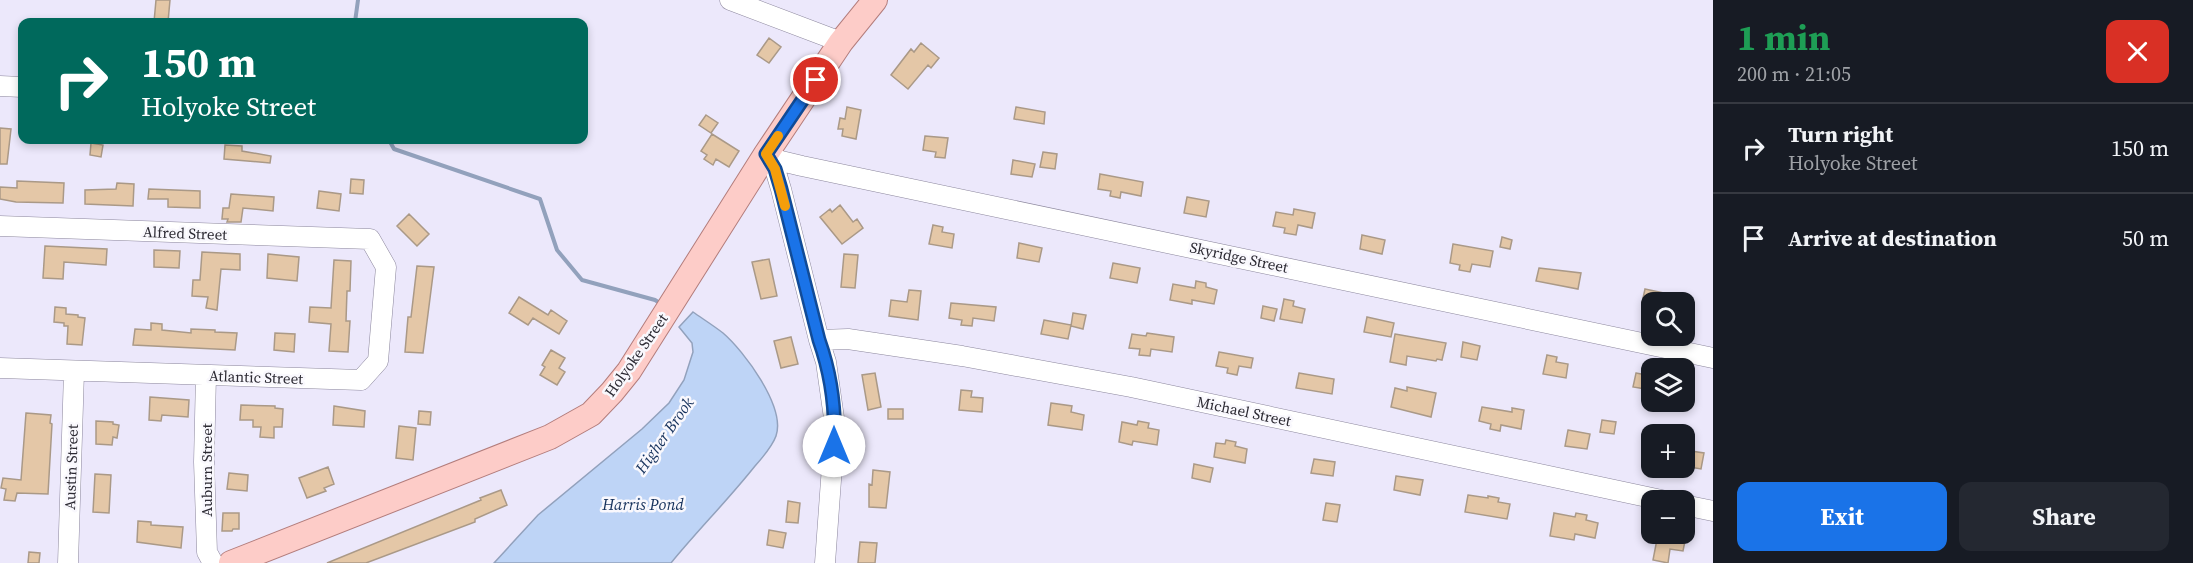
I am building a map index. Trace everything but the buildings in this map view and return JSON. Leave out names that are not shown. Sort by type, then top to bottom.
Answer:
[{"type":"main road","name":"Holyoke Street","points":[[231,563],[571,427],[591,414],[629,371],[766,154],[841,42],[875,0]]},
{"type":"street","points":[[730,0],[841,42]]},
{"type":"street","points":[[0,86],[18,87]]},
{"type":"street","points":[[766,154],[775,169],[781,189],[826,362],[835,425],[825,563]]},
{"type":"street","name":"Skyridge Street","points":[[766,154],[781,161],[802,166],[1713,358]]},
{"type":"street","name":"Alfred Street","points":[[0,226],[370,239]]},
{"type":"street","name":"Atlantic Street","points":[[0,368],[361,380],[378,361],[386,267],[370,239]]},
{"type":"street","name":"Michael Street","points":[[819,340],[848,339],[900,346],[1053,372],[1641,496]]},
{"type":"street","name":"Austin Street","points":[[68,563],[74,372]]},
{"type":"street","name":"Auburn Street","points":[[206,375],[204,462],[207,552],[213,563]]},
{"type":"street","points":[[1695,507],[1713,511]]},
{"type":"water","name":"Harris Pond","points":[[693,312],[732,341],[761,380],[775,410],[777,424],[776,436],[770,448],[671,563],[494,563],[538,515],[642,429],[669,403],[684,380],[693,352],[692,343],[679,327]]},
{"type":"waterway","name":"Higher Brook","points":[[356,18],[358,0]]},
{"type":"waterway","name":"Higher Brook","points":[[391,144],[394,149],[540,199],[557,250],[582,280],[655,300],[663,305]]},
{"type":"slow traffic","points":[[778,136],[766,154],[775,169],[785,206]]},
{"type":"route","points":[[816,80],[766,154],[775,169],[781,189],[826,362],[835,425],[834,446]]}]
